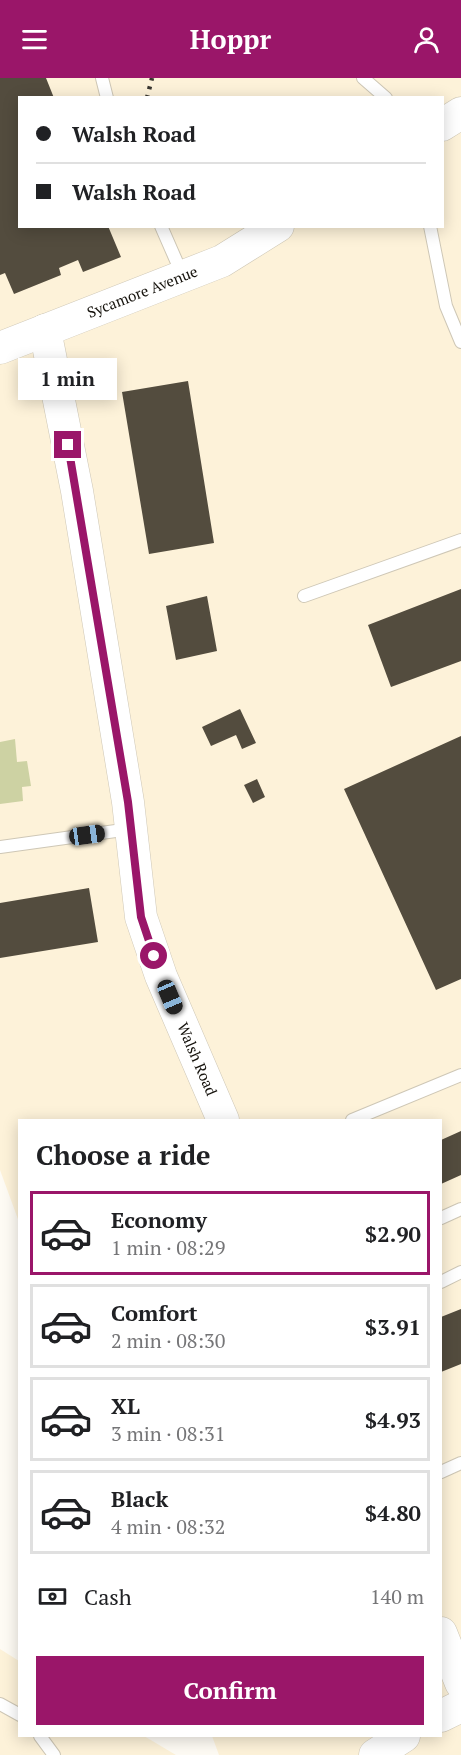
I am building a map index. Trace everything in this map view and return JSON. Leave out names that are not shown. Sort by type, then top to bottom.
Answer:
[{"type":"street","points":[[444,124],[461,113]]},
{"type":"street","name":"Sycamore Avenue","points":[[0,348],[183,274],[222,261],[275,228]]},
{"type":"street","name":"Walsh Road","points":[[45,330],[77,491],[131,829],[141,917],[161,976],[223,1119]]},
{"type":"street","points":[[442,1636],[461,1683]]},
{"type":"street","points":[[442,1716],[461,1706]]},
{"type":"street","points":[[375,1755],[402,1737]]},
{"type":"lane","points":[[102,78],[106,96]]},
{"type":"lane","points":[[363,78],[384,96]]},
{"type":"lane","points":[[163,228],[183,274]]},
{"type":"lane","points":[[430,228],[446,306],[461,342]]},
{"type":"lane","points":[[304,596],[461,540]]},
{"type":"lane","points":[[0,847],[131,829]]},
{"type":"lane","points":[[354,1119],[461,1075]]},
{"type":"lane","points":[[442,1218],[461,1209]]},
{"type":"lane","points":[[442,1282],[461,1272]]},
{"type":"lane","points":[[442,1472],[461,1463]]},
{"type":"lane","points":[[0,1704],[18,1714]]},
{"type":"lane","points":[[41,1737],[54,1755]]},
{"type":"shaded area","points":[[0,78],[461,78],[461,1755],[219,1755],[212,1737],[442,1737],[442,1119],[18,1119],[18,1219],[0,1170]]},
{"type":"shaded area","points":[[0,1649],[18,1660],[18,1737],[146,1737],[176,1755],[0,1755]]},
{"type":"green space","points":[[15,739],[17,762],[27,761],[31,786],[22,787],[23,801],[0,804],[0,742]]},
{"type":"building","points":[[0,78],[46,78],[53,96],[18,96],[18,228],[109,228],[121,257],[83,272],[78,260],[59,268],[61,275],[14,294],[5,273],[0,275]]},
{"type":"building","points":[[188,381],[214,543],[149,554],[122,392]]},
{"type":"building","points":[[461,589],[461,661],[391,687],[368,625]]},
{"type":"building","points":[[207,596],[217,651],[176,660],[166,606]]},
{"type":"building","points":[[240,709],[256,743],[242,749],[236,735],[211,746],[202,727]]},
{"type":"building","points":[[461,736],[461,979],[436,990],[344,789]]},
{"type":"building","points":[[257,779],[265,797],[253,803],[244,785]]},
{"type":"building","points":[[89,888],[98,942],[0,958],[0,903]]},
{"type":"building","points":[[461,1131],[461,1175],[442,1184],[442,1140]]},
{"type":"building","points":[[461,1309],[461,1364],[442,1372],[442,1317]]},
{"type":"railway","points":[[148,96],[152,78]]},
{"type":"route","points":[[68,445],[128,802],[141,917],[154,956]]}]
